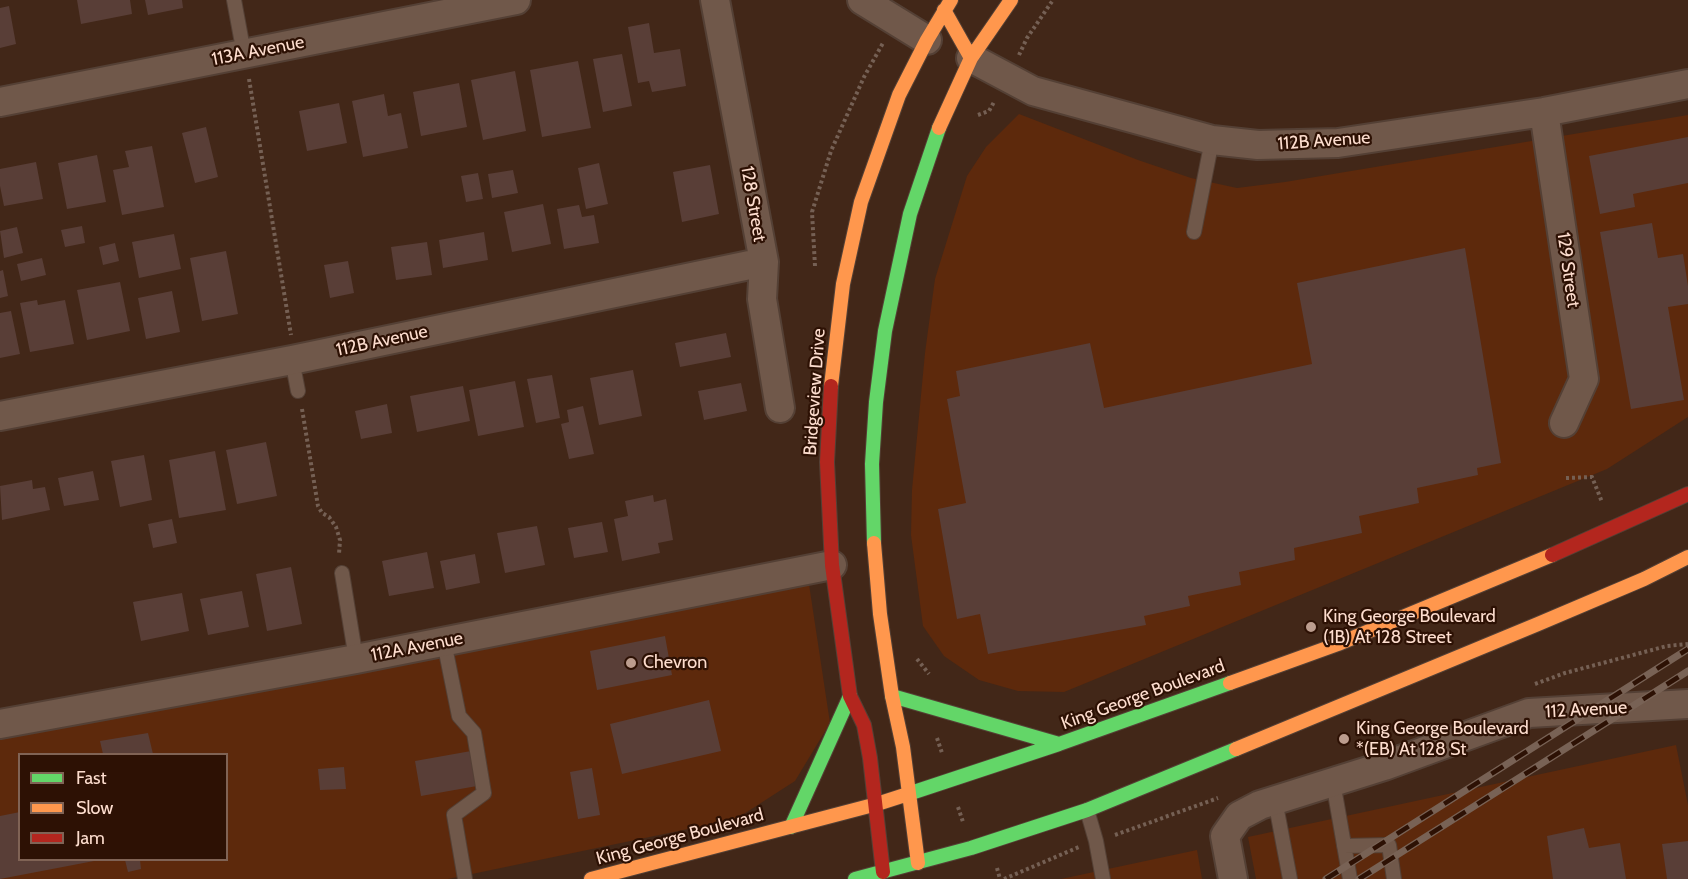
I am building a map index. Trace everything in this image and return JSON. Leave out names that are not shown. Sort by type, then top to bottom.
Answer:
[{"type":"main road","points":[[921,879],[903,747],[892,696],[880,615],[875,560],[872,464],[876,402],[885,331],[910,214],[962,54],[1011,0]]},
{"type":"main road","name":"Bridgeview Drive","points":[[877,804],[864,725],[850,696],[832,565],[827,462],[829,399],[843,284],[861,202],[899,94],[931,42],[941,3]]},
{"type":"main road","points":[[941,3],[962,54]]},
{"type":"main road","name":"King George Boulevard","points":[[591,879],[909,795],[1059,744],[1338,644],[1518,570],[1688,494]]},
{"type":"main road","points":[[855,879],[884,875],[1086,810],[1644,579],[1688,557]]},
{"type":"main road","points":[[1644,579],[1682,577]]},
{"type":"main road","points":[[791,827],[850,696]]},
{"type":"main road","points":[[892,696],[1059,744]]},
{"type":"main road","points":[[877,804],[884,875]]},
{"type":"street","name":"113A Avenue","points":[[0,102],[246,62],[516,0]]},
{"type":"street","name":"128 Street","points":[[715,0],[764,262],[762,299],[780,408]]},
{"type":"street","points":[[862,0],[931,42]]},
{"type":"street","name":"112B Avenue","points":[[962,54],[1033,91],[1212,140],[1258,146],[1338,143],[1544,112],[1688,84]]},
{"type":"street","name":"129 Street","points":[[1544,112],[1584,380],[1564,423]]},
{"type":"street","name":"112B Avenue","points":[[0,416],[292,351],[764,262]]},
{"type":"street","name":"112A Avenue","points":[[0,724],[356,659],[832,565]]},
{"type":"street","name":"112 Avenue","points":[[1233,879],[1225,836],[1239,816],[1275,800],[1529,713],[1688,704]]},
{"type":"lane","points":[[234,0],[246,62]]},
{"type":"lane","points":[[1194,232],[1212,140]]},
{"type":"lane","points":[[292,351],[298,391]]},
{"type":"lane","points":[[342,573],[356,659]]},
{"type":"lane","points":[[444,642],[459,716],[474,732],[484,793],[454,815],[465,879]]},
{"type":"lane","points":[[1333,782],[1350,879]]},
{"type":"lane","points":[[1275,800],[1290,879]]},
{"type":"lane","points":[[1086,810],[1096,841],[1103,879]]},
{"type":"lane","points":[[1344,846],[1389,846],[1395,879]]},
{"type":"path","points":[[1027,38],[1053,0]]},
{"type":"path","points":[[246,62],[265,166],[292,351]]},
{"type":"path","points":[[972,122],[978,115],[989,111],[996,99]]},
{"type":"path","points":[[298,391],[318,506],[336,527],[340,540],[342,573]]},
{"type":"path","points":[[1566,478],[1592,477],[1602,502]]},
{"type":"path","points":[[914,655],[933,678]]},
{"type":"path","points":[[935,731],[971,848]]},
{"type":"path","points":[[1004,879],[1072,850]]},
{"type":"shaded area","points":[[1019,114],[1191,178],[1237,188],[1688,115],[1688,417],[1607,469],[1064,692],[1018,691],[979,680],[944,656],[923,626],[911,535],[912,490],[925,353],[935,279],[967,176],[986,147]]},
{"type":"shaded area","points":[[807,571],[830,723],[795,781],[736,819],[448,879],[0,879],[0,727]]},
{"type":"shaded area","points":[[1676,745],[1688,805],[1688,879],[1256,879],[1248,837]]},
{"type":"shaded area","points":[[1197,850],[1202,879],[1061,879]]},
{"type":"building","points":[[77,0],[130,0],[132,14],[81,24]]},
{"type":"building","points":[[145,0],[182,0],[183,8],[148,15]]},
{"type":"building","points":[[9,6],[16,44],[0,48],[0,8]]},
{"type":"building","points":[[649,23],[654,53],[680,49],[686,86],[652,92],[649,81],[638,83],[628,27]]},
{"type":"building","points":[[622,54],[632,106],[603,112],[593,59]]},
{"type":"building","points":[[578,61],[591,128],[542,137],[530,70]]},
{"type":"building","points":[[515,71],[526,131],[483,140],[471,80]]},
{"type":"building","points":[[459,83],[467,127],[421,136],[413,92]]},
{"type":"building","points":[[384,94],[388,116],[401,113],[408,148],[363,157],[352,101]]},
{"type":"building","points":[[339,103],[347,143],[307,151],[299,111]]},
{"type":"building","points":[[206,127],[218,177],[195,183],[182,133]]},
{"type":"building","points":[[1688,137],[1688,183],[1633,194],[1635,207],[1600,214],[1589,156]]},
{"type":"building","points":[[152,146],[164,207],[122,215],[113,170],[129,167],[125,151]]},
{"type":"building","points":[[97,155],[106,202],[67,209],[58,163]]},
{"type":"building","points":[[36,162],[43,199],[4,206],[0,186],[0,169]]},
{"type":"building","points":[[599,163],[608,204],[586,209],[578,168]]},
{"type":"building","points":[[710,165],[719,214],[682,222],[673,172]]},
{"type":"building","points":[[513,170],[518,193],[492,198],[488,174]]},
{"type":"building","points":[[478,173],[483,199],[466,202],[461,176]]},
{"type":"building","points":[[543,204],[551,244],[512,252],[504,212]]},
{"type":"building","points":[[579,205],[582,217],[594,215],[599,243],[564,249],[557,209]]},
{"type":"building","points":[[1652,223],[1658,258],[1683,254],[1688,304],[1668,307],[1684,400],[1631,409],[1600,232]]},
{"type":"building","points":[[82,226],[85,243],[65,247],[61,230]]},
{"type":"building","points":[[17,227],[23,253],[4,258],[0,231]]},
{"type":"building","points":[[484,232],[488,260],[443,268],[439,240]]},
{"type":"building","points":[[174,234],[181,269],[139,278],[132,242]]},
{"type":"building","points":[[427,242],[432,275],[396,280],[391,247]]},
{"type":"building","points":[[115,243],[119,261],[103,265],[99,247]]},
{"type":"building","points":[[1465,248],[1501,463],[1477,468],[1478,475],[1417,488],[1419,503],[1359,516],[1362,533],[1294,548],[1295,560],[1239,572],[1241,585],[1188,596],[1190,606],[1144,616],[1146,625],[988,654],[980,614],[957,619],[938,509],[966,503],[947,399],[960,396],[956,371],[1090,343],[1104,408],[1312,364],[1297,283]]},
{"type":"building","points":[[226,251],[238,314],[202,321],[190,258]]},
{"type":"building","points":[[42,258],[46,275],[21,281],[17,264]]},
{"type":"building","points":[[348,261],[354,293],[330,298],[324,265]]},
{"type":"building","points":[[3,270],[8,296],[0,298],[0,271]]},
{"type":"building","points":[[120,282],[130,331],[87,340],[77,290]]},
{"type":"building","points":[[172,291],[180,332],[146,339],[138,298]]},
{"type":"building","points":[[37,300],[38,305],[65,300],[74,344],[30,352],[20,303]]},
{"type":"building","points":[[11,311],[20,354],[0,358],[0,313]]},
{"type":"building","points":[[726,333],[731,357],[680,367],[675,343]]},
{"type":"building","points":[[633,370],[642,416],[599,425],[590,378]]},
{"type":"building","points":[[552,375],[560,418],[536,423],[527,379]]},
{"type":"building","points":[[515,381],[524,427],[478,436],[469,390]]},
{"type":"building","points":[[741,383],[747,411],[704,420],[698,391]]},
{"type":"building","points":[[463,386],[470,421],[417,432],[410,396]]},
{"type":"building","points":[[387,404],[392,433],[361,439],[355,411]]},
{"type":"building","points":[[583,406],[594,454],[569,459],[561,424],[569,422],[567,410]]},
{"type":"building","points":[[266,442],[277,496],[237,504],[226,450]]},
{"type":"building","points":[[215,451],[226,510],[179,518],[169,460]]},
{"type":"building","points":[[144,455],[152,500],[120,507],[111,461]]},
{"type":"building","points":[[93,471],[99,500],[64,506],[58,478]]},
{"type":"building","points":[[32,480],[33,489],[45,487],[50,510],[2,520],[0,486]]},
{"type":"building","points":[[653,495],[654,502],[666,499],[673,540],[658,543],[660,553],[622,561],[614,519],[628,516],[625,501]]},
{"type":"building","points":[[172,519],[177,543],[153,548],[148,524]]},
{"type":"building","points":[[602,522],[608,552],[574,558],[568,528]]},
{"type":"building","points":[[537,526],[545,565],[505,573],[497,533]]},
{"type":"building","points":[[427,552],[434,588],[389,596],[382,561]]},
{"type":"building","points":[[475,554],[480,583],[446,590],[440,561]]},
{"type":"building","points":[[291,567],[302,624],[267,631],[256,574]]},
{"type":"building","points":[[242,591],[249,627],[208,635],[200,599]]},
{"type":"building","points":[[182,593],[189,631],[141,641],[133,602]]},
{"type":"building","name":"Chevron","points":[[665,636],[672,675],[597,690],[590,651]]},
{"type":"building","points":[[709,700],[721,751],[622,774],[610,724]]},
{"type":"building","points":[[148,733],[153,753],[103,753],[100,741]]},
{"type":"building","points":[[471,751],[477,786],[421,796],[415,761]]},
{"type":"building","points":[[344,767],[346,789],[320,790],[318,769]]},
{"type":"building","points":[[592,768],[600,815],[578,819],[570,772]]},
{"type":"building","points":[[18,812],[18,861],[94,861],[0,879],[0,816]]},
{"type":"building","points":[[1584,828],[1589,848],[1620,843],[1626,879],[1553,879],[1547,836]]},
{"type":"building","points":[[1688,841],[1688,879],[1667,879],[1662,844]]},
{"type":"building","points":[[125,861],[140,861],[141,869],[128,872]]},
{"type":"railway","points":[[1326,879],[1688,649]]},
{"type":"railway","points":[[1359,879],[1688,671]]},
{"type":"traffic: fast","points":[[874,543],[872,464],[876,402],[885,331],[910,214],[939,128]]},
{"type":"traffic: fast","points":[[908,794],[1059,744],[1230,683]]},
{"type":"traffic: fast","points":[[791,827],[850,696]]},
{"type":"traffic: fast","points":[[892,696],[1059,744]]},
{"type":"traffic: fast","points":[[855,879],[971,848],[1087,810],[1236,749]]},
{"type":"traffic: slow","points":[[831,386],[843,284],[861,202],[899,95],[927,40],[951,0]]},
{"type":"traffic: slow","points":[[939,128],[971,58],[1011,0]]},
{"type":"traffic: slow","points":[[944,10],[971,58]]},
{"type":"traffic: slow","points":[[874,543],[880,614],[892,696],[903,747],[918,863]]},
{"type":"traffic: slow","points":[[1230,683],[1338,644],[1552,555]]},
{"type":"traffic: slow","points":[[1236,749],[1644,579],[1688,557]]},
{"type":"traffic: slow","points":[[591,879],[908,794]]},
{"type":"traffic: jam","points":[[831,386],[827,462],[832,565],[850,696],[864,725],[870,758],[883,872]]},
{"type":"traffic: jam","points":[[1552,555],[1688,494]]},
{"type":"place","name":"King George Boulevard (1B) At 128 Street","points":[[1311,627]]},
{"type":"place","name":"Chevron","points":[[631,663]]},
{"type":"place","name":"King George Boulevard *(EB) At 128 St","points":[[1344,739]]}]
